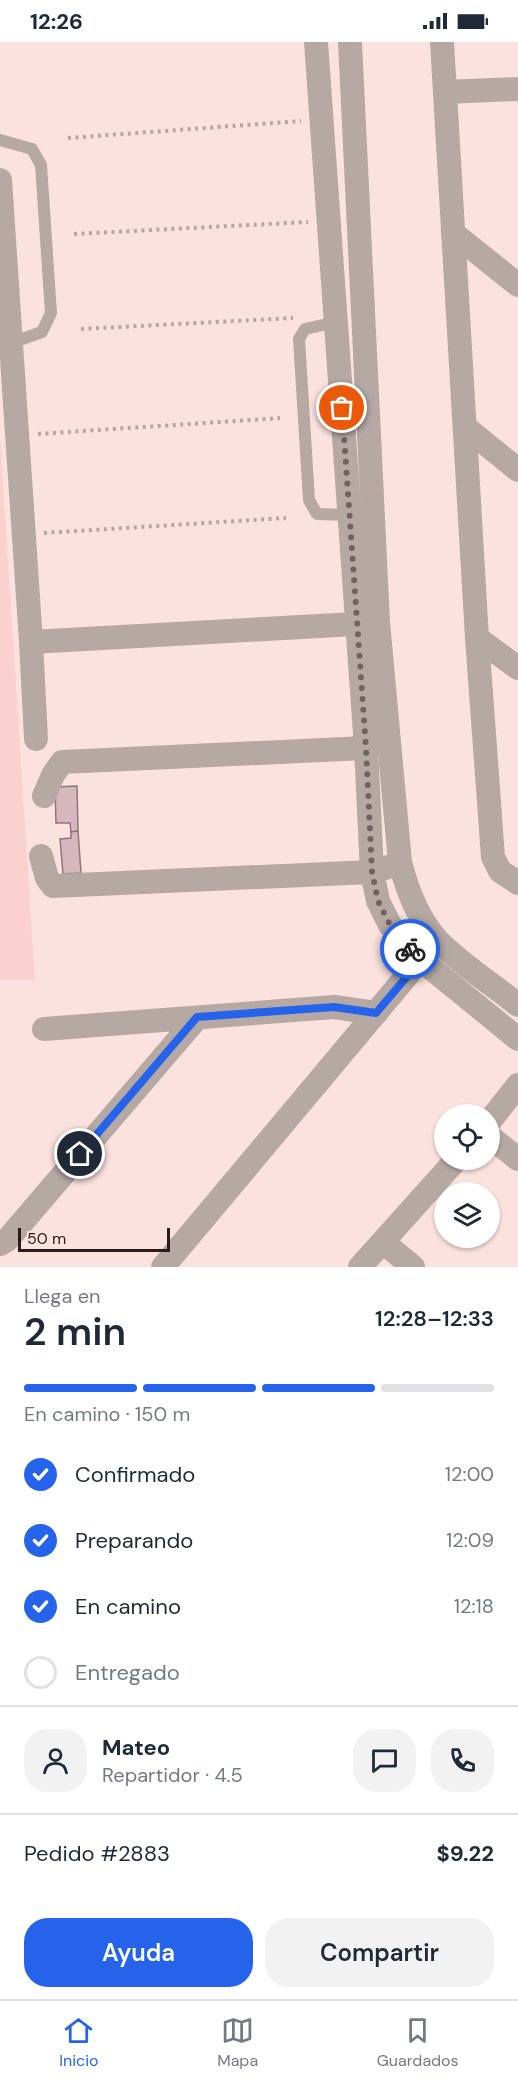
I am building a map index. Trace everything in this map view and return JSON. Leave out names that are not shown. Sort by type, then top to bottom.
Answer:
[{"type":"street","points":[[316,42],[350,515],[368,623],[400,862],[406,887],[437,940],[518,1005]]},
{"type":"street","points":[[350,42],[368,623],[366,748],[372,872],[378,901],[390,925],[421,960],[518,1039]]},
{"type":"street","points":[[442,42],[477,638],[493,857],[501,871],[518,883]]},
{"type":"street","points":[[445,92],[518,89]]},
{"type":"street","points":[[0,180],[32,642],[36,739]]},
{"type":"street","points":[[453,233],[518,285]]},
{"type":"street","points":[[465,428],[518,470]]},
{"type":"street","points":[[32,642],[368,623]]},
{"type":"street","points":[[477,638],[518,668]]},
{"type":"street","points":[[44,796],[53,775],[62,762],[366,748]]},
{"type":"street","points":[[41,856],[47,878],[53,886],[372,872],[400,862]]},
{"type":"street","points":[[163,1267],[437,940]]},
{"type":"street","points":[[44,1029],[334,1007],[376,1013]]},
{"type":"street","points":[[0,1244],[7,1240],[197,1017]]},
{"type":"street","points":[[500,1108],[518,1085]]},
{"type":"street","points":[[500,1145],[518,1159]]},
{"type":"street","points":[[360,1267],[447,1170]]},
{"type":"street","points":[[383,1242],[413,1267]]},
{"type":"lane","points":[[0,140],[32,148],[41,165],[51,313],[42,332],[11,342]]},
{"type":"lane","points":[[336,322],[305,329],[299,339],[305,454],[309,500],[317,514],[350,515]]},
{"type":"path","points":[[68,138],[322,119]]},
{"type":"path","points":[[74,234],[330,221]]},
{"type":"path","points":[[81,329],[294,318]]},
{"type":"path","points":[[17,435],[280,418]]},
{"type":"path","points":[[24,534],[286,518]]},
{"type":"shaded area","points":[[0,436],[13,639],[35,980],[0,980]]},
{"type":"building","points":[[77,786],[78,831],[71,832],[70,823],[56,823],[55,787]]},
{"type":"building","points":[[78,831],[81,873],[63,874],[60,839],[71,838],[71,832]]},
{"type":"way so far","points":[[342,408],[366,748],[372,872],[378,901],[390,925],[410,949]]},
{"type":"route","points":[[80,1154],[197,1017],[334,1007],[376,1013],[421,960],[410,949]]}]
